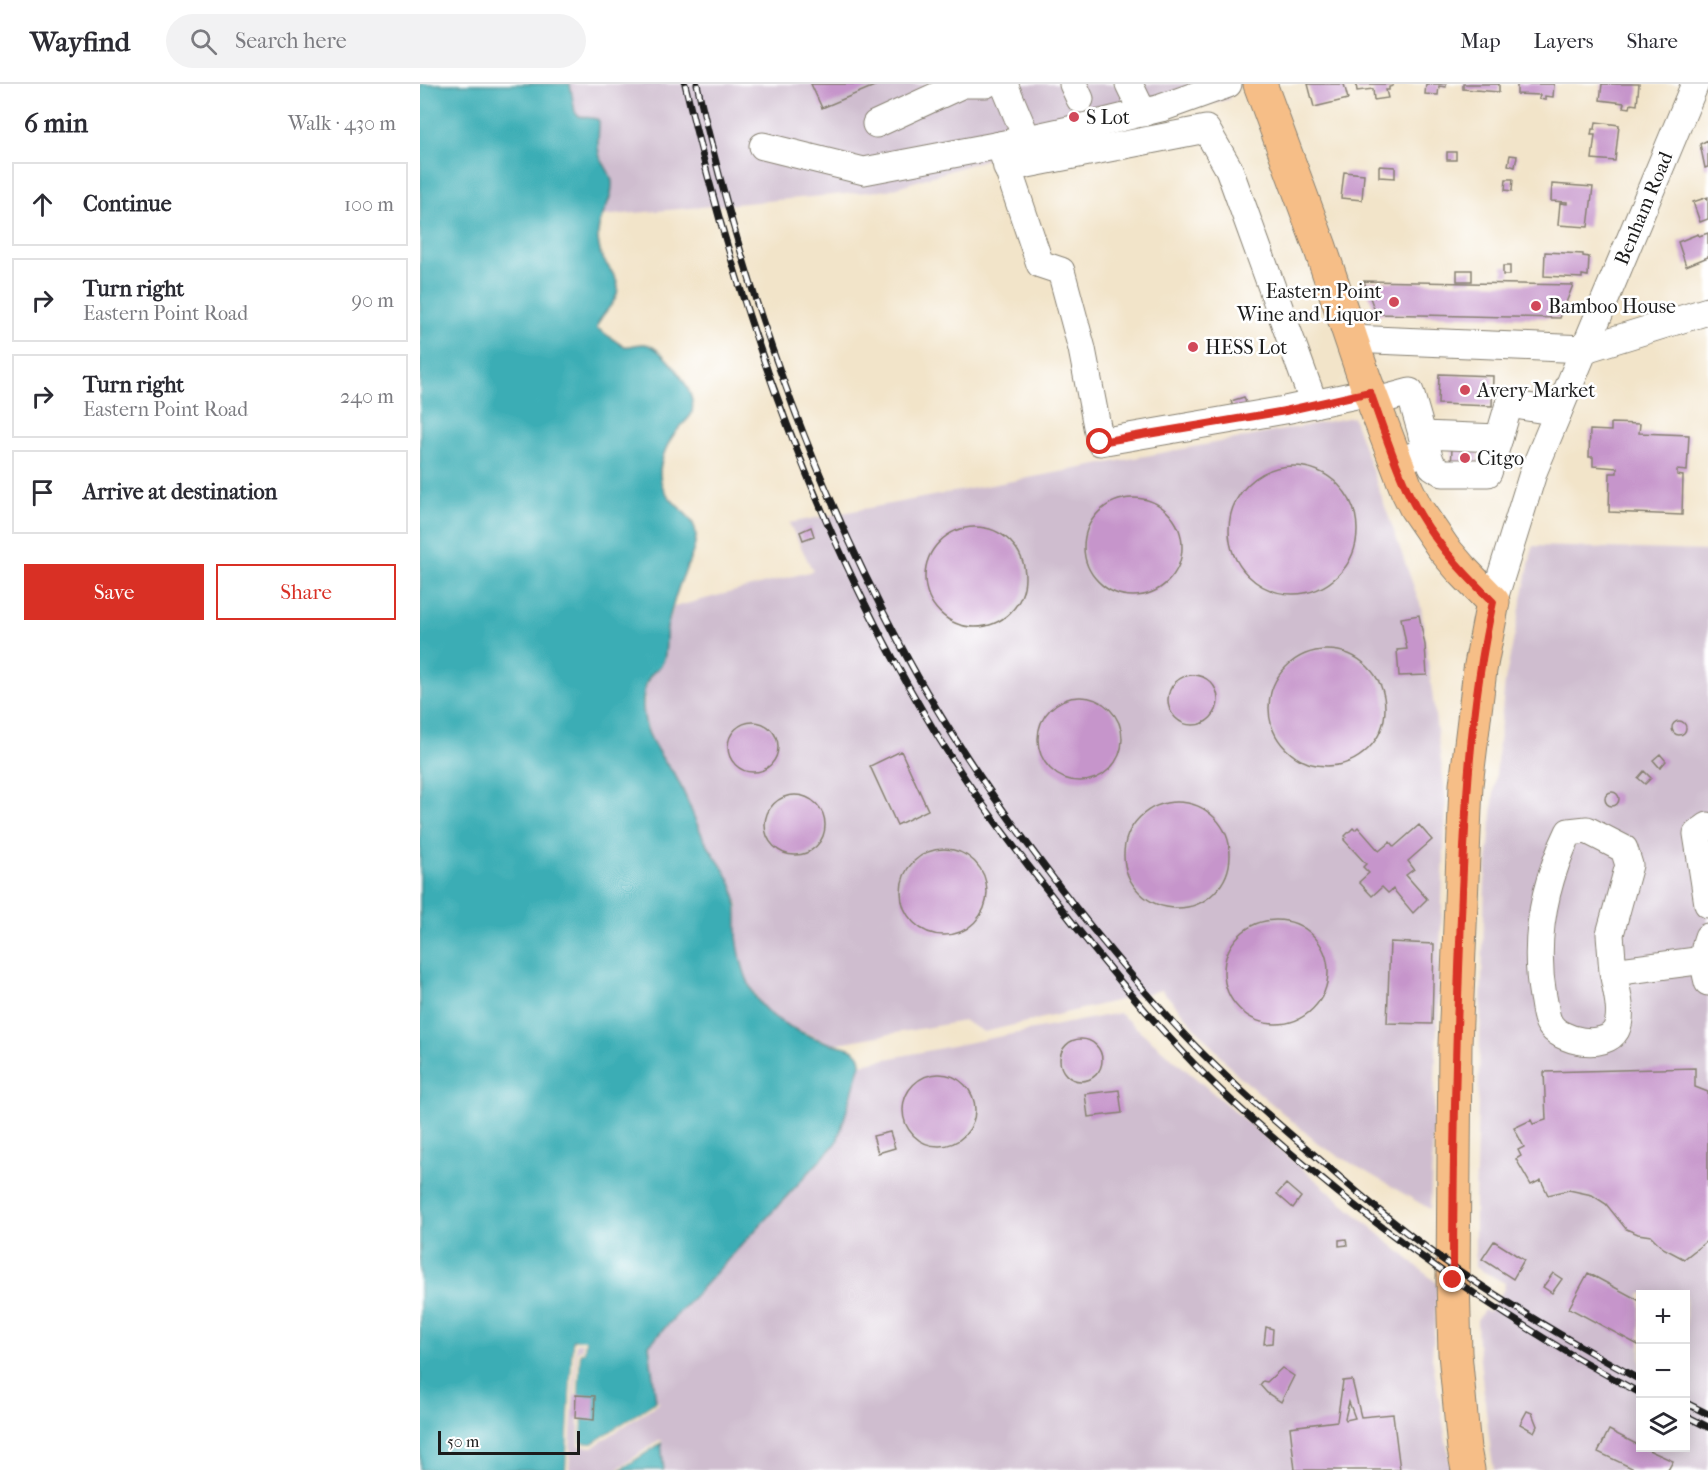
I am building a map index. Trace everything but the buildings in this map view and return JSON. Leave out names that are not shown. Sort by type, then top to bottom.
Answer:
[{"type":"main road","points":[[1260,84],[1371,397],[1407,490],[1432,532],[1461,569],[1493,602],[1480,670],[1466,785],[1455,1044],[1453,1280],[1455,1353],[1468,1470]]},
{"type":"street","points":[[876,124],[963,84],[980,86],[986,84]]},
{"type":"street","points":[[1004,84],[1027,139]]},
{"type":"street","points":[[1129,84],[1143,112]]},
{"type":"street","points":[[1004,157],[1027,139],[1161,108],[1228,84]]},
{"type":"street","name":"Benham Road","points":[[1493,602],[1535,467],[1695,84]]},
{"type":"street","points":[[763,146],[864,171],[1004,157],[1206,129],[1229,169],[1314,404]]},
{"type":"street","points":[[1004,157],[1040,264],[1061,271],[1082,349],[1100,442],[1314,404],[1410,392],[1432,466],[1443,473],[1488,473],[1509,404],[1558,412]]},
{"type":"street","points":[[1351,339],[1585,349],[1708,311]]},
{"type":"street","points":[[1396,462],[1424,443],[1497,446],[1535,467]]},
{"type":"street","points":[[1587,830],[1624,849],[1629,865],[1610,934],[1613,972],[1620,1019],[1615,1032],[1603,1040],[1571,1041],[1557,1034],[1548,1022],[1541,985],[1540,921],[1545,897],[1569,832],[1587,830]]},
{"type":"street","points":[[1702,830],[1708,904]]},
{"type":"street","points":[[1613,972],[1707,960]]},
{"type":"shaded area","points":[[570,84],[1224,84],[1230,99],[1028,146],[888,190],[602,216],[608,202],[612,180],[599,153],[599,121],[578,116],[575,112]]},
{"type":"shaded area","points":[[1353,417],[1421,607],[1446,800],[1430,1209],[1320,1145],[1236,1073],[1162,990],[984,1032],[964,1021],[833,1044],[782,1023],[765,1010],[748,982],[739,952],[738,905],[732,885],[704,839],[674,773],[653,745],[644,716],[645,690],[651,675],[665,659],[667,629],[674,607],[813,571],[789,523]]},
{"type":"shaded area","points":[[1533,546],[1708,551],[1708,1470],[1494,1470],[1477,1320],[1484,1310],[1488,1312],[1493,1306],[1504,1289],[1505,1283],[1475,1267],[1485,885],[1505,681]]},
{"type":"shaded area","points":[[1119,1013],[1438,1284],[1432,1357],[1451,1470],[664,1470],[661,1444],[619,1470],[566,1470],[573,1340],[585,1340],[584,1352],[581,1352],[656,1402],[649,1345],[837,1142],[861,1064]]},
{"type":"water","points":[[420,84],[570,84],[575,112],[578,116],[599,121],[599,154],[610,176],[612,190],[598,230],[598,241],[601,255],[614,275],[618,288],[615,299],[601,318],[597,328],[623,346],[646,344],[656,349],[673,365],[686,386],[693,407],[691,415],[669,443],[661,464],[660,477],[663,488],[690,519],[695,528],[696,538],[693,553],[678,588],[670,615],[663,662],[650,676],[644,690],[645,722],[651,740],[675,775],[705,841],[733,888],[737,906],[737,937],[740,956],[746,977],[760,1004],[795,1030],[853,1050],[861,1060],[837,1142],[649,1345],[656,1402],[592,1444],[580,1443],[582,1419],[578,1395],[580,1352],[584,1352],[585,1341],[573,1340],[566,1470],[420,1470]]},
{"type":"water","points":[[661,1443],[664,1470],[619,1470]]},
{"type":"pier","points":[[573,1340],[585,1340],[584,1352],[580,1352],[578,1395],[594,1420],[582,1419],[581,1443],[592,1444],[659,1400],[659,1403],[593,1447],[579,1446],[579,1418],[575,1396],[577,1351],[582,1349],[582,1343],[576,1343],[569,1470],[566,1470]]},
{"type":"pier","points":[[659,1440],[663,1441],[616,1470]]},
{"type":"railway","points":[[685,84],[730,255],[786,422],[819,504],[856,585],[896,663],[940,740],[992,817],[1137,1002],[1195,1065],[1260,1126],[1340,1194],[1422,1257],[1507,1315],[1636,1391]]},
{"type":"railway","points":[[697,84],[734,229],[756,301],[780,372],[836,511],[867,579],[920,681],[961,748],[1029,846],[1091,927],[1185,1036],[1289,1133],[1352,1188],[1437,1256],[1523,1312],[1636,1378]]},
{"type":"railway","points":[[1690,1405],[1708,1414]]},
{"type":"railway","points":[[1690,1418],[1708,1427]]},
{"type":"place","name":"S Lot","points":[[1074,117]]},
{"type":"place","name":"Eastern Point Wine and Liquor","points":[[1394,302]]},
{"type":"place","name":"Bamboo House","points":[[1536,306]]},
{"type":"place","name":"HESS Lot","points":[[1193,347]]},
{"type":"place","name":"Avery Market","points":[[1465,390]]},
{"type":"place","name":"Citgo","points":[[1465,458]]},
{"type":"route","points":[[1100,442],[1285,411],[1370,392],[1416,508],[1444,549],[1493,602],[1480,670],[1466,785],[1455,1044],[1453,1280]]}]
